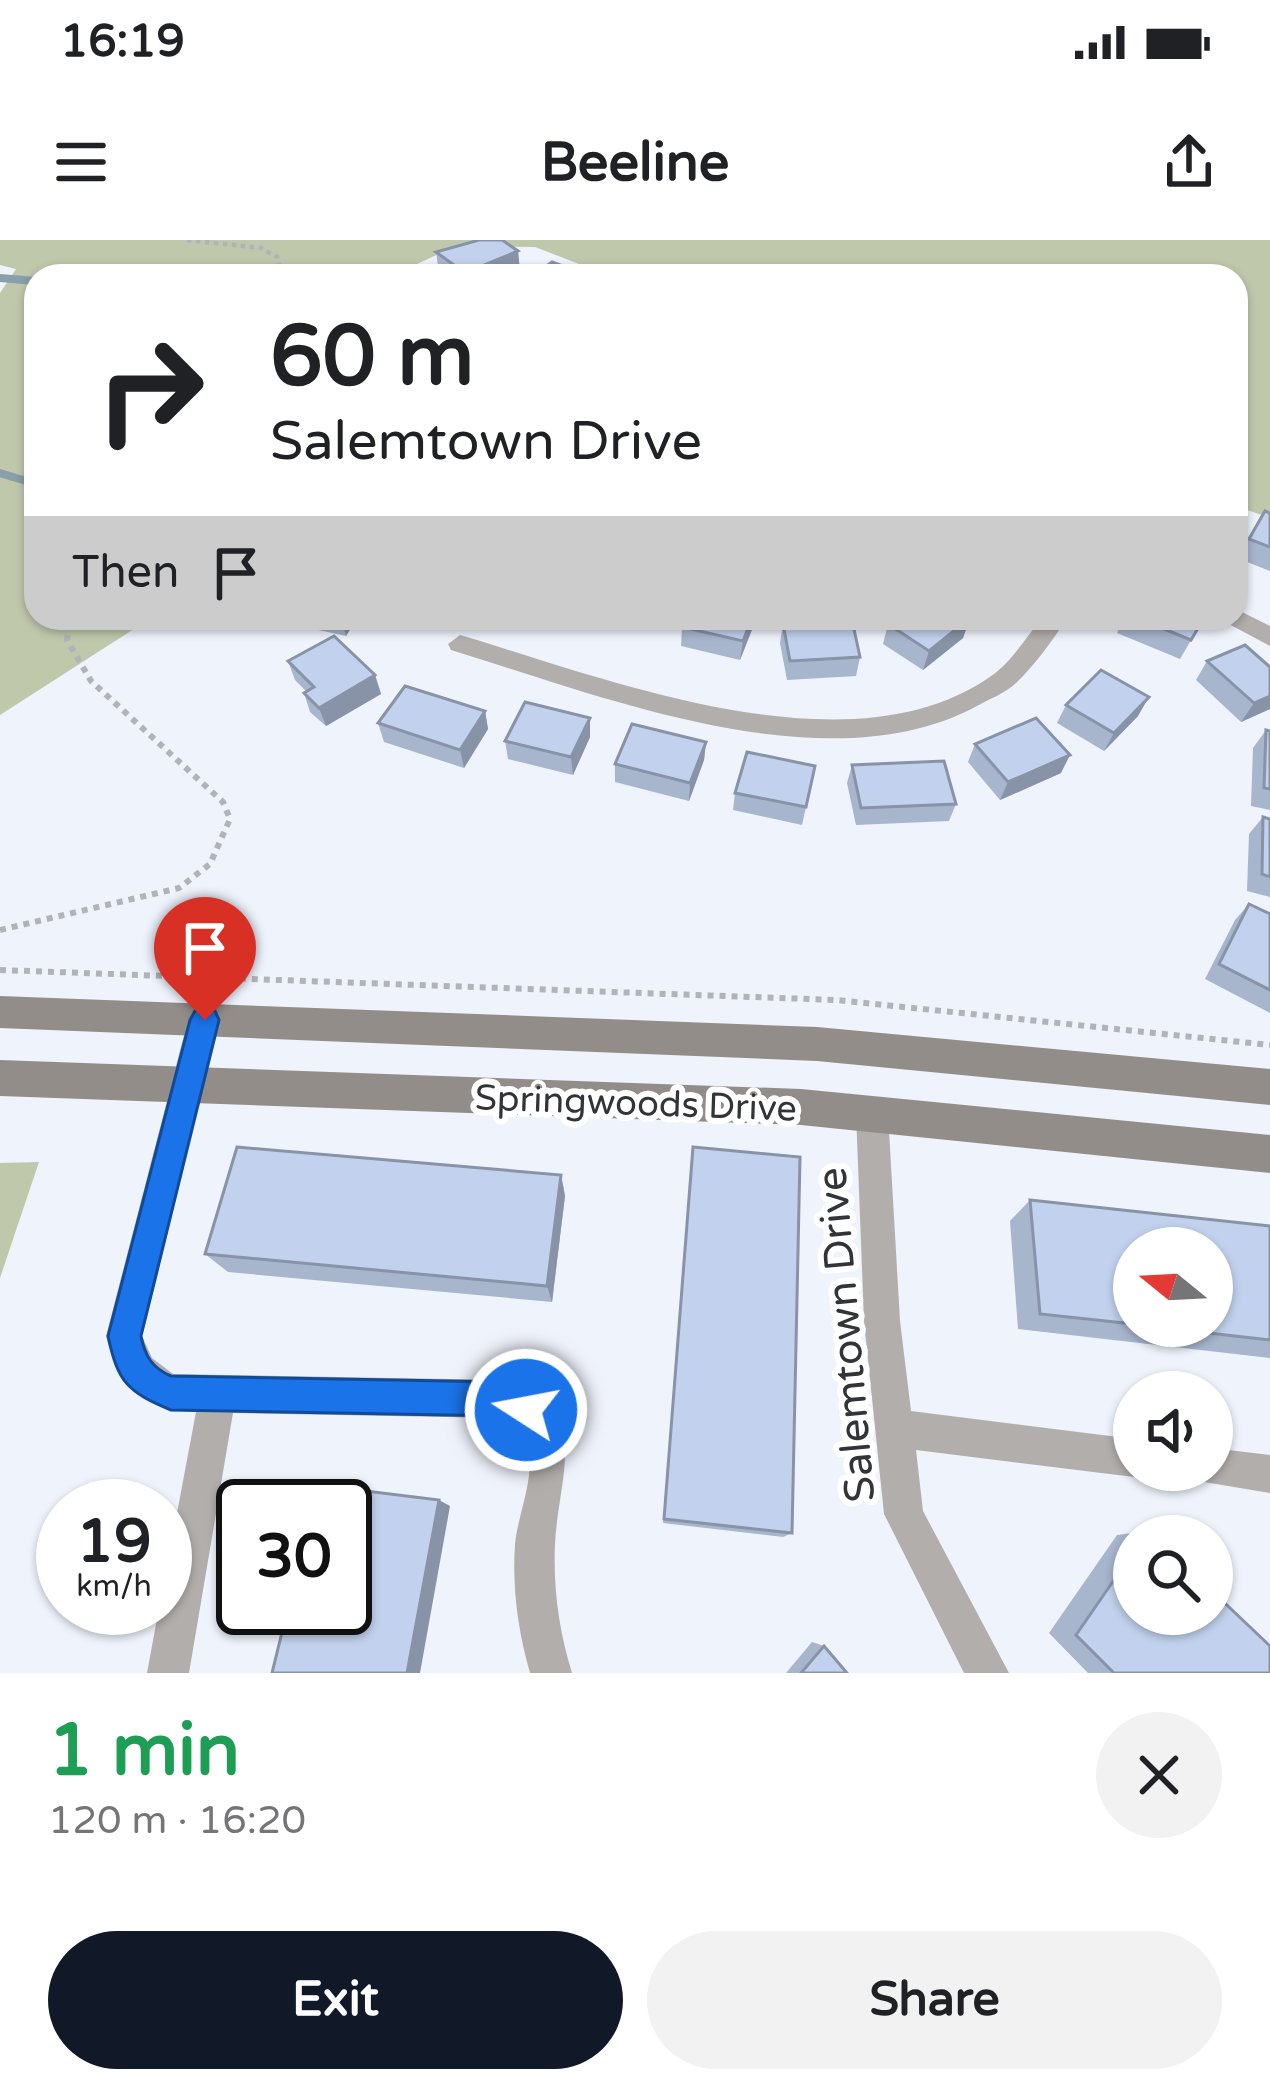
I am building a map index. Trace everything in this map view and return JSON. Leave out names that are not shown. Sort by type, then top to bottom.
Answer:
[{"type":"street","points":[[460,644],[740,720],[848,730],[927,720],[993,692],[1037,651],[1048,630]]},
{"type":"street","name":"Springwoods Drive","points":[[0,1012],[817,1044],[1270,1087]]},
{"type":"street","points":[[205,1020],[124,1336],[130,1362],[146,1382],[171,1393],[503,1399],[526,1410],[543,1430],[550,1463],[537,1526],[536,1600],[551,1673]]},
{"type":"street","name":"Springwoods Drive","points":[[0,1078],[872,1113],[1270,1154]]},
{"type":"street","name":"Salemtown Drive","points":[[872,1113],[891,1428],[904,1514],[988,1673]]},
{"type":"street","points":[[167,1673],[218,1394]]},
{"type":"street","points":[[891,1428],[1113,1455]]},
{"type":"street","points":[[1233,1470],[1270,1474]]},
{"type":"path","points":[[187,240],[255,247],[277,257],[279,264]]},
{"type":"path","points":[[255,247],[266,240]]},
{"type":"path","points":[[0,930],[90,908],[149,902],[173,892],[216,859],[230,819],[223,802],[92,681],[68,640],[69,630]]},
{"type":"path","points":[[0,970],[836,1000],[1270,1045]]},
{"type":"green space","points":[[0,240],[1270,240],[1270,518],[1248,510],[1248,264],[579,264],[535,247],[456,246],[417,264],[24,264],[24,630],[132,630],[0,715],[0,293],[16,269],[0,265]]},
{"type":"green space","points":[[39,1162],[0,1278],[0,1163]]},
{"type":"building","points":[[479,240],[502,240],[518,251],[487,264],[453,264],[436,252]]},
{"type":"building","points":[[1265,511],[1270,513],[1270,547],[1249,539]]},
{"type":"building","points":[[695,630],[747,630],[743,641]]},
{"type":"building","points":[[784,630],[854,630],[860,657],[790,661]]},
{"type":"building","points":[[897,630],[955,630],[929,651]]},
{"type":"building","points":[[1166,630],[1197,630],[1191,640]]},
{"type":"building","points":[[334,636],[375,675],[319,708],[304,693],[314,687],[288,661]]},
{"type":"building","points":[[1245,645],[1270,667],[1270,696],[1254,703],[1207,661]]},
{"type":"building","points":[[1101,670],[1149,697],[1114,733],[1066,705]]},
{"type":"building","points":[[405,686],[485,711],[460,750],[378,723]]},
{"type":"building","points":[[525,702],[590,718],[571,757],[505,741]]},
{"type":"building","points":[[1036,718],[1070,755],[1008,782],[975,744]]},
{"type":"building","points":[[632,724],[706,742],[690,783],[615,764]]},
{"type":"building","points":[[1266,730],[1270,731],[1270,789],[1264,788]]},
{"type":"building","points":[[747,752],[815,766],[806,807],[735,793]]},
{"type":"building","points":[[944,761],[956,804],[861,808],[852,765]]},
{"type":"building","points":[[1263,817],[1270,819],[1270,877],[1262,874]]},
{"type":"building","points":[[1249,904],[1270,914],[1270,990],[1219,964]]},
{"type":"building","points":[[237,1147],[561,1175],[547,1286],[205,1254]]},
{"type":"building","points":[[693,1147],[800,1157],[792,1533],[664,1519]]},
{"type":"building","points":[[1030,1200],[1270,1226],[1270,1340],[1233,1336],[1233,1227],[1113,1227],[1113,1322],[1040,1314]]},
{"type":"building","points":[[372,1492],[439,1500],[407,1673],[272,1673],[281,1635],[372,1635]]},
{"type":"building","points":[[1113,1581],[1113,1635],[1233,1635],[1233,1611],[1270,1646],[1270,1673],[1114,1673],[1076,1635]]},
{"type":"building","points":[[824,1646],[847,1673],[801,1673]]},
{"type":"waterway","points":[[0,278],[24,280]]},
{"type":"waterway","points":[[0,473],[24,480]]},
{"type":"route","points":[[205,1020],[124,1336],[130,1362],[146,1382],[171,1393],[503,1399],[526,1410]]}]
